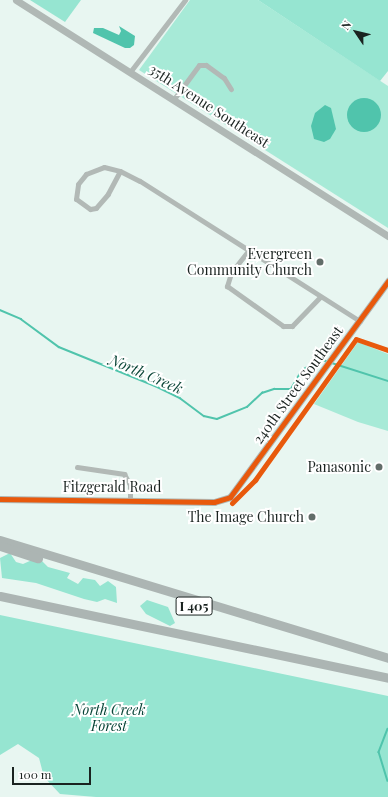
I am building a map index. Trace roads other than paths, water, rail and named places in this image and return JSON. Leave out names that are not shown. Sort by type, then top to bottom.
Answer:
[{"type":"highway","name":"I 405","points":[[0,540],[388,664]]},
{"type":"highway","name":"I 405","points":[[0,546],[298,634],[388,658]]},
{"type":"highway","name":"I 405","points":[[0,596],[388,678]]},
{"type":"highway","name":"I 405","points":[[0,600],[388,682]]},
{"type":"street","name":"35th Avenue Southeast","points":[[16,0],[388,236]]},
{"type":"street","points":[[130,72],[185,0]]},
{"type":"street","points":[[174,99],[199,65],[206,65],[224,78],[231,89]]},
{"type":"street","points":[[120,171],[108,194],[96,208],[90,209],[76,198],[78,184],[86,174],[104,167],[120,171],[140,181],[320,297],[360,321]]},
{"type":"street","points":[[248,251],[229,277],[227,286],[283,326],[292,326],[320,297]]},
{"type":"street","name":"240th Street Southeast","points":[[224,500],[238,488],[327,368],[336,352],[388,281]]},
{"type":"street","points":[[77,467],[124,474],[130,485],[130,499]]},
{"type":"street","name":"Fitzgerald Road","points":[[0,499],[224,500]]},
{"type":"waterway","name":"North Creek","points":[[0,310],[21,319],[59,347],[155,386],[180,398],[204,416],[217,419],[247,407],[262,393],[274,389],[291,389],[302,370],[321,360],[326,361]]},
{"type":"waterway","name":"North Creek","points":[[332,363],[388,381]]},
{"type":"waterway","points":[[388,729],[379,752],[388,781]]},
{"type":"place","name":"Evergreen Community Church","points":[[320,262]]},
{"type":"place","name":"Panasonic","points":[[379,467]]},
{"type":"place","name":"The Image Church","points":[[312,517]]},
{"type":"park label","name":"North Creek Forest","points":[[109,718]]}]
